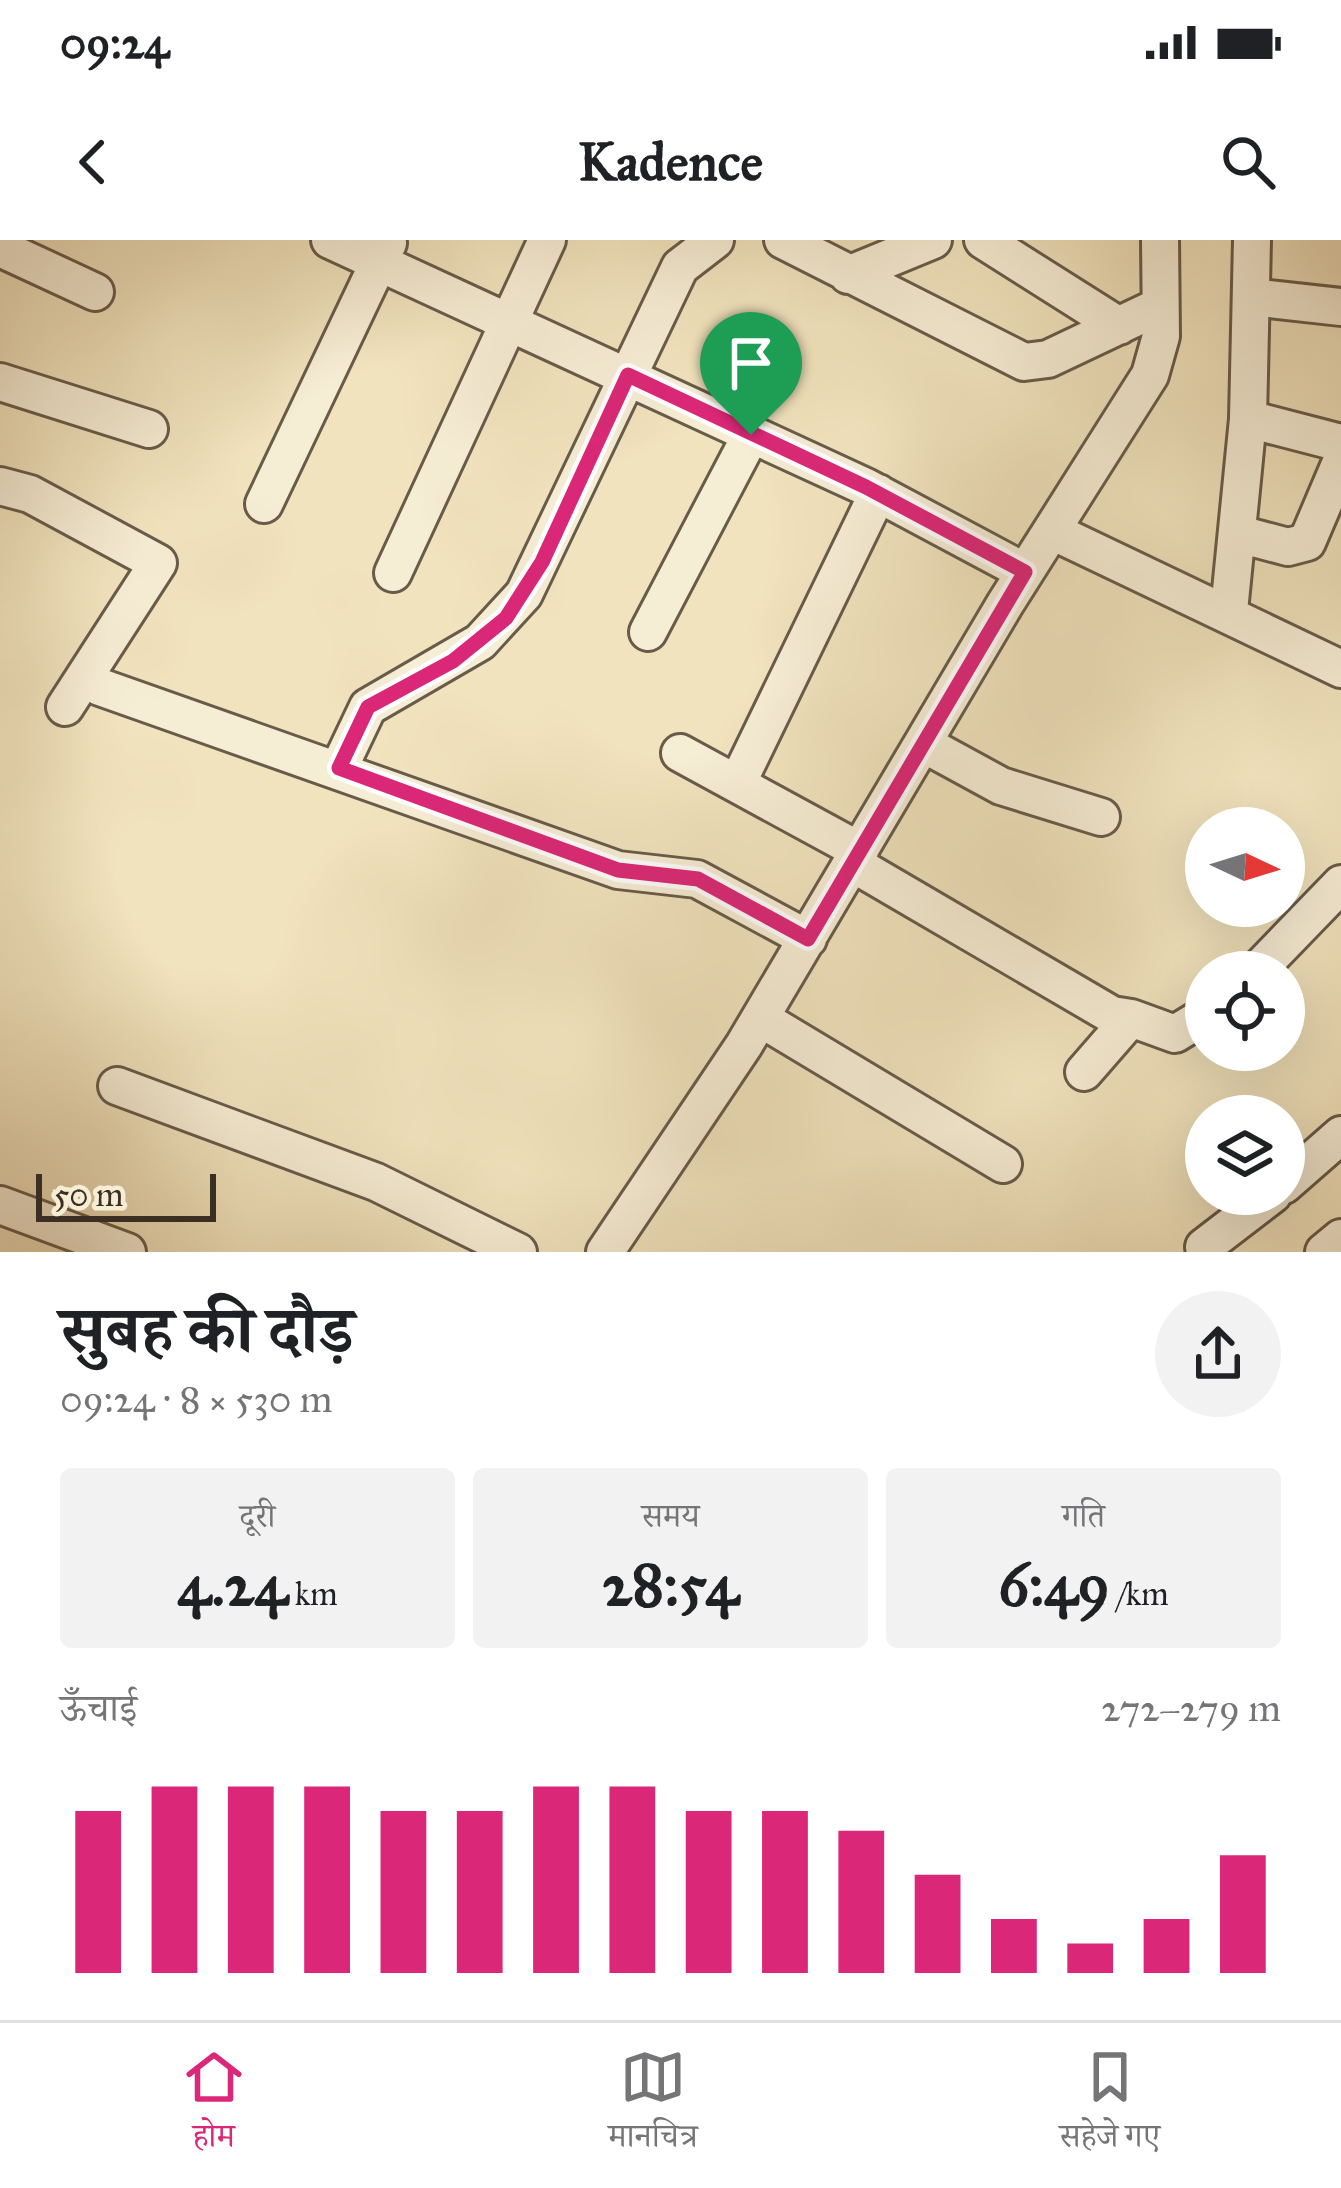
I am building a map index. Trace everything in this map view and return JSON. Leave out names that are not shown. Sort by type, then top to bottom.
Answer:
[{"type":"street","points":[[330,240],[384,251],[510,322],[878,493],[1025,572]]},
{"type":"street","points":[[393,573],[548,240]]},
{"type":"street","points":[[339,768],[368,707],[453,661],[506,618],[542,562],[680,267],[715,240]]},
{"type":"street","points":[[783,240],[1024,362],[1048,359],[1160,307]]},
{"type":"street","points":[[848,275],[933,240]]},
{"type":"street","points":[[983,240],[1119,326]]},
{"type":"street","points":[[605,1252],[760,1018],[1158,358],[1160,240]]},
{"type":"street","points":[[1229,611],[1249,419],[1252,240]]},
{"type":"street","points":[[0,248],[95,292]]},
{"type":"street","points":[[263,504],[384,251]]},
{"type":"street","points":[[1252,297],[1341,307]]},
{"type":"street","points":[[0,382],[149,429]]},
{"type":"street","points":[[1249,419],[1341,443]]},
{"type":"street","points":[[648,632],[751,435]]},
{"type":"street","points":[[1239,534],[1288,547],[1307,542],[1341,462]]},
{"type":"street","points":[[0,486],[30,494],[158,563],[65,707]]},
{"type":"street","points":[[736,784],[878,493]]},
{"type":"street","points":[[1052,531],[1229,611],[1341,669]]},
{"type":"street","points":[[100,687],[618,870],[698,879],[808,939]]},
{"type":"street","points":[[924,744],[1001,786],[1101,817]]},
{"type":"street","points":[[680,753],[1112,1015],[1174,1034],[1185,1027]]},
{"type":"street","points":[[1276,951],[1341,884]]},
{"type":"street","points":[[760,1018],[1003,1164]]},
{"type":"street","points":[[1084,1072],[1131,1018]]},
{"type":"street","points":[[116,1086],[376,1181],[518,1252]]},
{"type":"street","points":[[1305,1167],[1341,1136]]},
{"type":"street","points":[[0,1205],[127,1252]]},
{"type":"street","points":[[1204,1247],[1246,1215]]},
{"type":"street","points":[[1324,1252],[1341,1238]]},
{"type":"route","points":[[628,375],[751,435],[866,487],[1025,572],[808,939],[698,879],[682,874],[654,878],[618,870],[339,768],[368,707],[480,642],[524,594],[628,375]]}]
